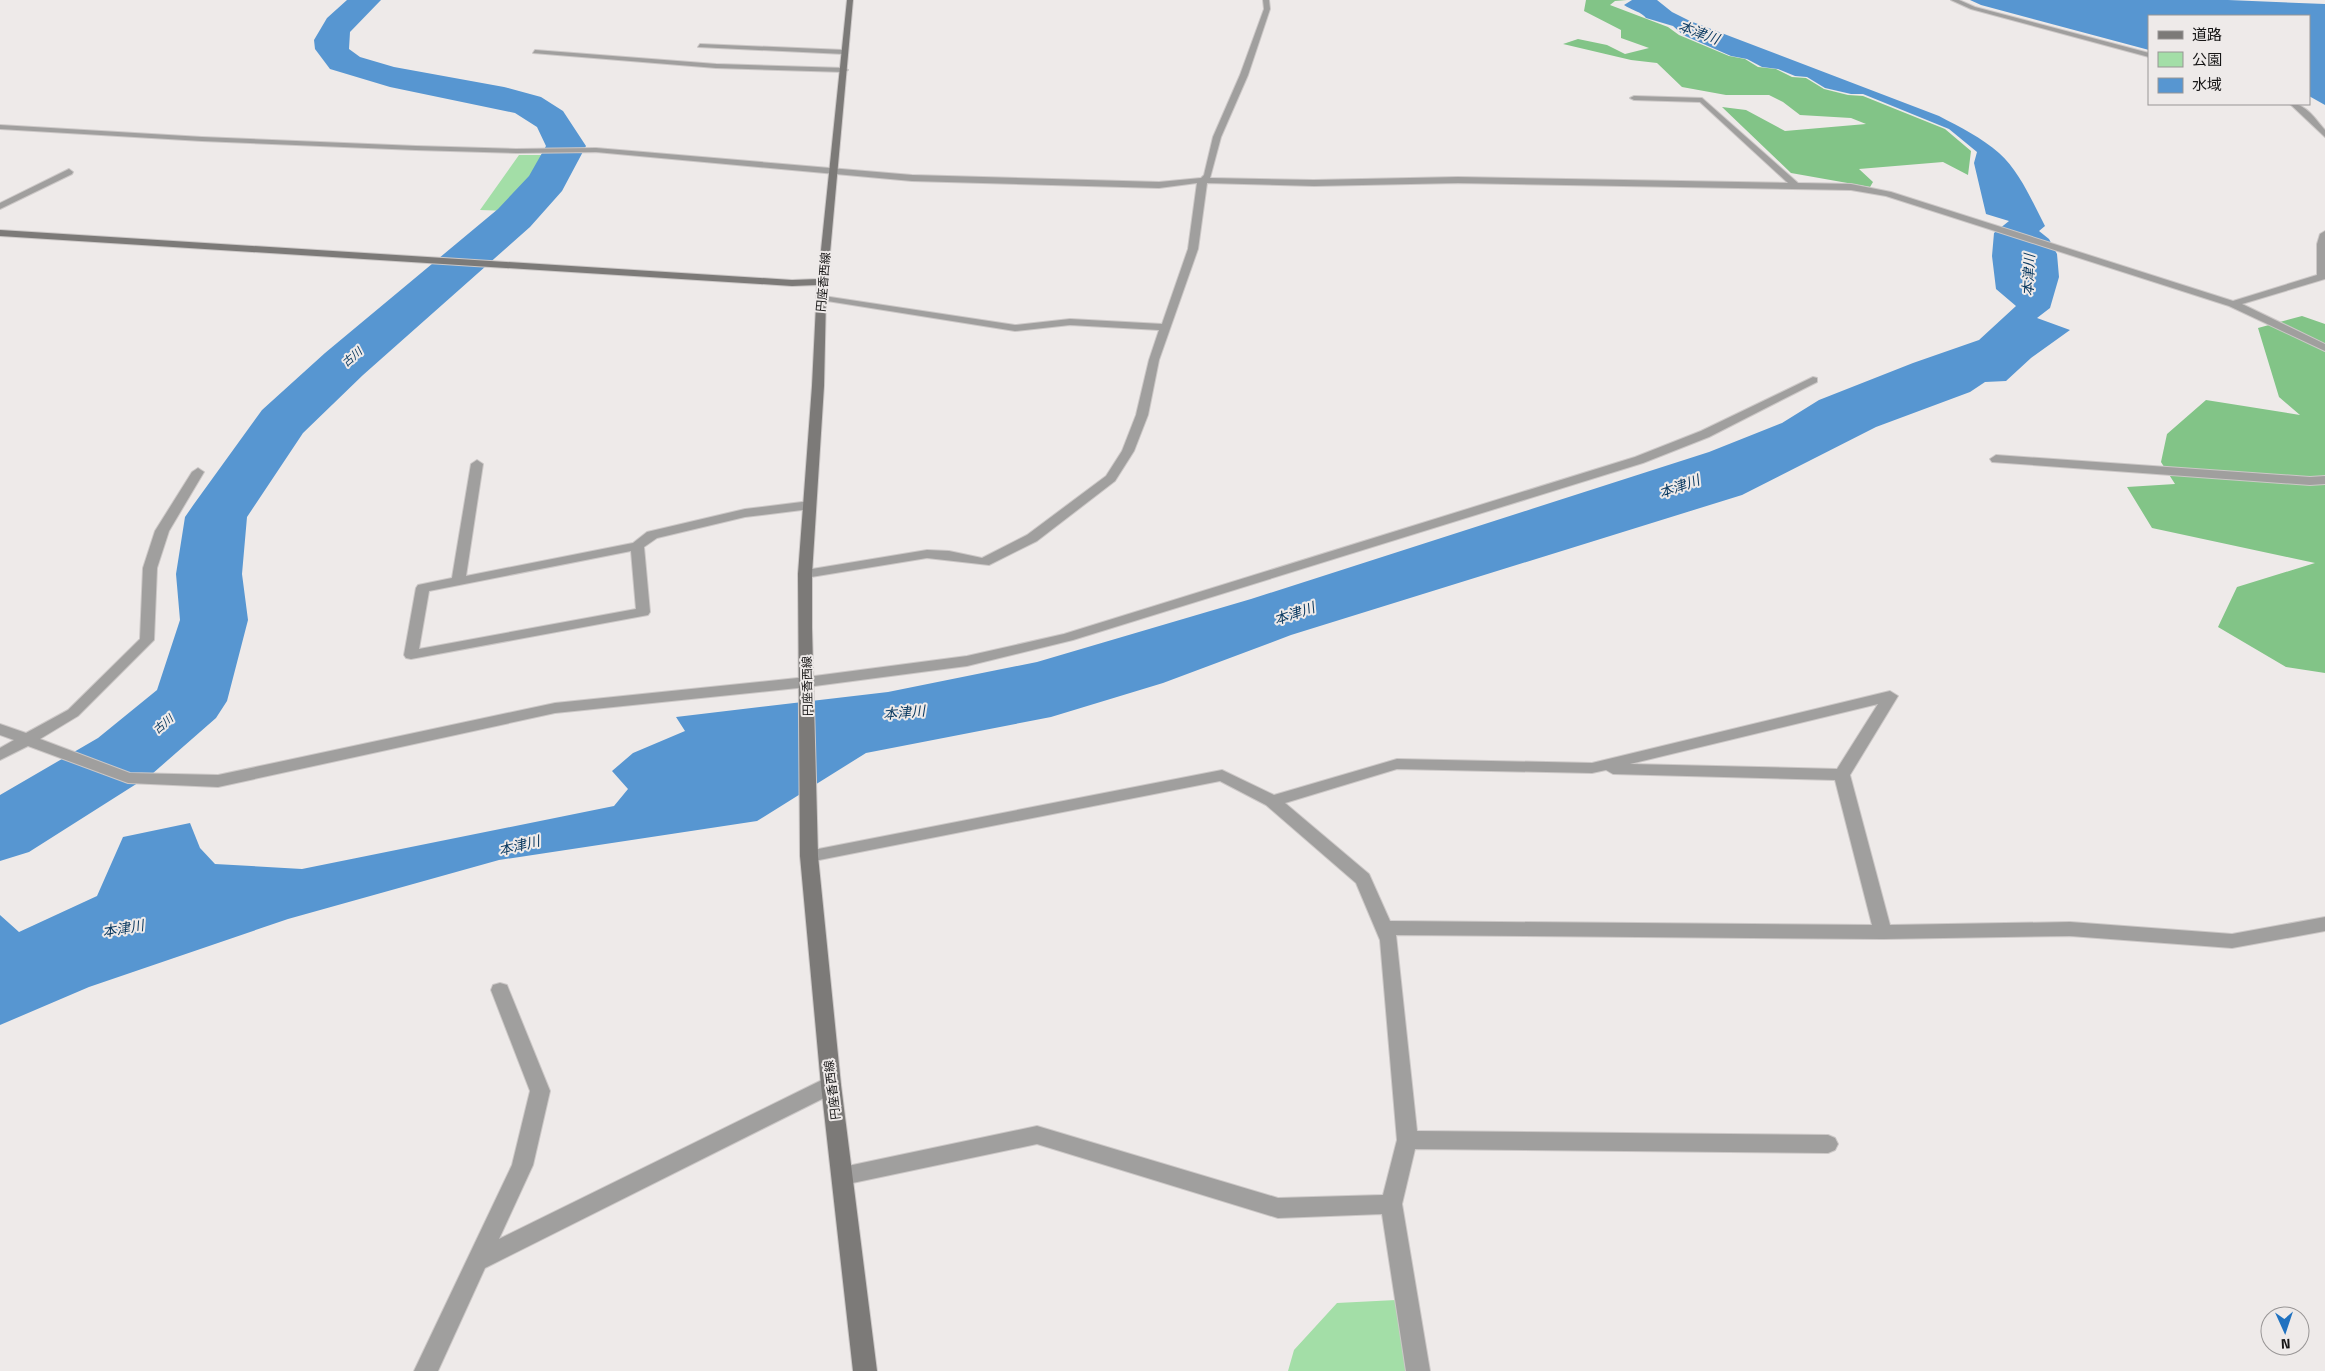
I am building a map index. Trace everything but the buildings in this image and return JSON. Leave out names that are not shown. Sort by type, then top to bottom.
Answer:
[{"type":"main road","name":"円座香西線","points":[[850,0],[821,297],[805,574],[809,856],[831,1085],[865,1371]]},
{"type":"main road","points":[[0,233],[792,283],[823,282]]},
{"type":"street","points":[[805,574],[927,554],[984,562],[1032,538],[1111,478],[1128,451],[1142,415],[1154,360],[1164,327],[1193,249],[1200,184],[1208,174],[1216,137],[1244,75],[1267,9],[1266,0]]},
{"type":"street","points":[[1954,0],[1973,8],[2148,55]]},
{"type":"street","points":[[700,46],[844,52]]},
{"type":"street","points":[[535,52],[716,66],[844,70]]},
{"type":"street","points":[[1634,98],[1702,100],[1796,186]]},
{"type":"street","points":[[2296,105],[2302,109],[2325,135]]},
{"type":"street","points":[[0,127],[202,140],[416,148],[548,151],[596,150],[912,178],[1121,185],[1159,185],[1204,180],[1314,184],[1458,180],[1851,187],[1888,194],[2233,304],[2325,348]]},
{"type":"street","points":[[0,206],[69,172]]},
{"type":"street","points":[[2233,304],[2322,276],[2322,244],[2325,234]]},
{"type":"street","points":[[821,297],[1015,328],[1031,324],[1064,322],[1164,327]]},
{"type":"street","points":[[0,729],[36,741],[128,778],[218,781],[556,708],[807,682],[967,661],[1068,637],[1639,460],[1705,434],[1812,380]]},
{"type":"street","points":[[1996,459],[2325,480]]},
{"type":"street","points":[[458,582],[477,464]]},
{"type":"street","points":[[0,755],[36,741],[73,713],[147,640],[150,568],[162,531],[198,472]]},
{"type":"street","points":[[637,546],[643,612],[411,655],[423,588],[637,546],[652,534],[745,513],[810,505]]},
{"type":"street","points":[[1592,768],[1890,696],[1842,775],[1883,932]]},
{"type":"street","points":[[1272,801],[1397,764],[1842,775]]},
{"type":"street","points":[[809,856],[1222,776],[1272,801],[1363,879],[1389,940],[1407,1140],[1391,1204],[1418,1371]]},
{"type":"street","points":[[1384,928],[1883,932],[2070,929],[2232,941],[2325,924]]},
{"type":"street","points":[[426,1371],[522,1165],[540,1091],[500,990]]},
{"type":"street","points":[[477,1261],[831,1085]]},
{"type":"street","points":[[843,1176],[1036,1135],[1278,1208],[1391,1204]]},
{"type":"street","points":[[1407,1140],[1828,1144]]},
{"type":"green space","points":[[1586,0],[1627,0],[1615,1],[1610,5],[1668,27],[1679,35],[1729,56],[1745,59],[1758,67],[1776,69],[1792,77],[1806,78],[1824,89],[1848,95],[1863,96],[1945,129],[1971,151],[1968,175],[1943,162],[1859,169],[1873,182],[1870,187],[1791,173],[1722,107],[1746,110],[1785,131],[1866,124],[1851,118],[1800,115],[1783,102],[1769,95],[1726,95],[1682,87],[1657,63],[1631,60],[1563,44],[1578,39],[1607,45],[1625,54],[1649,48],[1621,38],[1621,30],[1584,11]]},
{"type":"green space","points":[[519,155],[554,155],[520,202],[509,211],[480,210]]},
{"type":"green space","points":[[2302,316],[2325,324],[2325,673],[2286,667],[2218,627],[2237,587],[2315,563],[2152,528],[2127,487],[2175,484],[2161,462],[2167,434],[2206,400],[2300,415],[2279,397],[2258,328]]},
{"type":"green space","points":[[1396,1300],[1409,1371],[1288,1371],[1294,1350],[1337,1303]]},
{"type":"water","name":"本津川","points":[[1632,0],[1657,0],[1672,12],[1690,21],[1939,116],[1985,142],[1999,153],[2019,178],[2045,226],[2039,231],[2049,239],[2057,254],[2059,277],[2050,308],[2037,318],[2070,330],[2031,358],[2006,381],[1985,382],[1970,392],[1876,427],[1742,495],[1291,635],[1163,683],[1051,717],[866,753],[757,821],[499,860],[288,919],[89,987],[0,1025],[0,915],[19,932],[97,896],[123,837],[190,823],[200,848],[215,864],[302,869],[614,806],[628,789],[612,771],[633,753],[685,731],[676,717],[888,692],[1037,662],[1251,599],[1709,452],[1782,423],[1819,400],[1913,363],[1979,340],[2016,306],[1996,289],[1992,256],[1994,233],[2009,221],[1986,214],[1974,163],[1977,152],[1949,129],[1863,94],[1851,94],[1825,88],[1807,77],[1795,76],[1778,69],[1762,67],[1747,59],[1731,56],[1683,35],[1673,26],[1646,18],[1624,5]]},
{"type":"water","points":[[1970,0],[2228,0],[2325,4],[2325,105],[2310,97],[2310,15],[2148,15],[2148,50],[1981,5]]},
{"type":"waterway","name":"古川","points":[[0,832],[125,756],[190,701],[214,620],[209,574],[216,517],[282,422],[344,364],[514,218],[547,182],[566,146],[550,119],[542,112],[528,105],[504,98],[390,76],[342,61],[332,49],[331,40],[333,32],[352,11],[366,0]]}]
